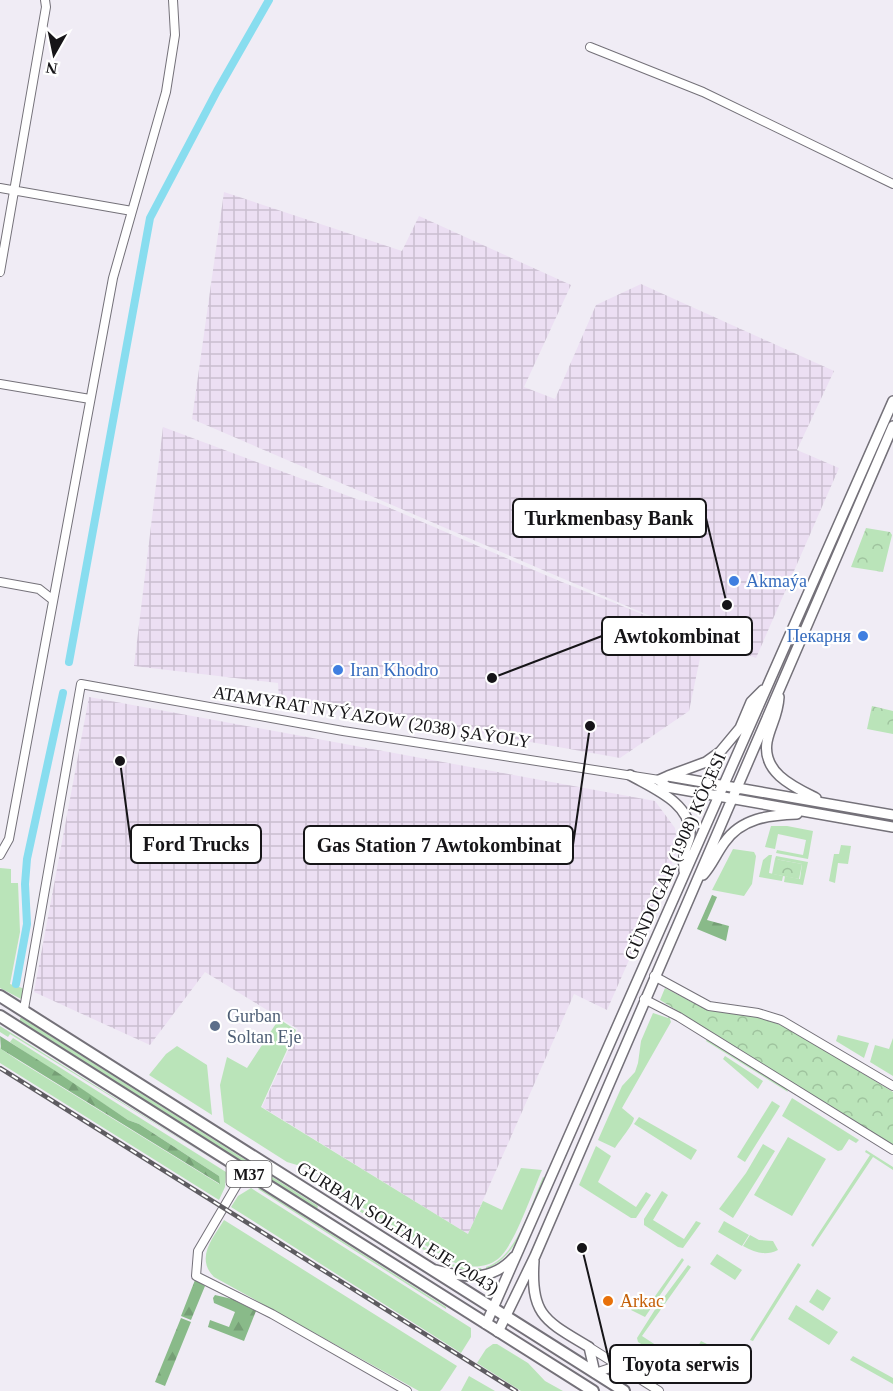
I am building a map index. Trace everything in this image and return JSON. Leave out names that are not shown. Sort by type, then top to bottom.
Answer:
[{"type":"highway","name":"GURBAN SOLTAN EJE (2043)","points":[[0,996],[624,1391]]},
{"type":"highway","name":"GURBAN SOLTAN EJE (2043)","points":[[0,1017],[593,1391]]},
{"type":"main road","name":"GÜNDOGAR (1908) KÖÇESI","points":[[486,1324],[893,401]]},
{"type":"main road","name":"GÜNDOGAR (1908) KÖÇESI","points":[[498,1332],[534,1256],[893,426]]},
{"type":"main road","name":"ATAMYRAT NYÝAZOW (2038) ŞAÝOLY","points":[[658,780],[706,762],[720,752],[740,728],[751,702],[767,686]]},
{"type":"main road","points":[[780,689],[778,712],[767,744],[769,760],[783,780],[823,802]]},
{"type":"main road","points":[[630,776],[673,801],[684,813],[690,833],[684,856],[684,875]]},
{"type":"main road","points":[[668,776],[893,815]]},
{"type":"main road","name":"ATAMYRAT NYÝAZOW (2038) ŞAÝOLY","points":[[658,780],[667,787],[893,827]]},
{"type":"main road","points":[[697,881],[711,867],[724,843],[743,824],[776,815],[820,814]]},
{"type":"main road","points":[[633,992],[644,999]]},
{"type":"main road","points":[[427,1267],[463,1276],[485,1276],[506,1266],[519,1251]]},
{"type":"main road","points":[[534,1256],[533,1280],[538,1307],[550,1322],[589,1347],[595,1373]]},
{"type":"street","points":[[0,855],[9,839],[112,278],[166,92],[175,35],[176,19],[173,0]]},
{"type":"street","points":[[0,272],[45,4]]},
{"type":"street","points":[[590,47],[703,92],[893,184]]},
{"type":"street","points":[[0,188],[132,211]]},
{"type":"street","points":[[0,384],[90,399]]},
{"type":"street","points":[[0,582],[39,589],[53,600]]},
{"type":"street","name":"ATAMYRAT NYÝAZOW (2038) ŞAÝOLY","points":[[24,1010],[81,684],[343,731],[658,780]]},
{"type":"street","points":[[654,976],[709,1006],[758,1013],[781,1020],[893,1086]]},
{"type":"street","points":[[644,999],[679,1017],[893,1150]]},
{"type":"street","points":[[245,1172],[198,1251],[196,1276],[272,1314],[407,1391]]},
{"type":"street","points":[[589,1347],[659,1391]]},
{"type":"street","points":[[595,1373],[619,1365]]},
{"type":"shaded area","points":[[224,192],[402,251],[419,216],[571,285],[524,387],[555,399],[596,305],[641,284],[834,371],[797,450],[839,468],[756,658],[704,639],[689,711],[620,758],[279,699],[278,683],[134,666],[163,427],[359,500],[376,502],[557,580],[692,634],[192,419]]},
{"type":"shaded area","points":[[89,697],[655,801],[675,828],[678,849],[607,1010],[574,994],[468,1234],[262,1107],[298,1029],[205,972],[150,1045],[34,992]]},
{"type":"green space","points":[[866,528],[890,532],[892,535],[883,572],[851,567]]},
{"type":"green space","points":[[872,706],[893,711],[893,734],[867,729]]},
{"type":"green space","points":[[771,826],[787,826],[813,831],[808,859],[776,853],[777,850],[803,855],[806,840],[778,834],[775,849],[765,847]]},
{"type":"green space","points":[[841,845],[851,846],[848,864],[838,863],[835,883],[829,881],[834,854],[839,854]]},
{"type":"green space","points":[[733,849],[754,852],[756,856],[752,884],[744,896],[712,890]]},
{"type":"green space","points":[[772,855],[769,873],[783,876],[782,881],[759,877],[763,860]]},
{"type":"green space","points":[[776,856],[808,862],[803,885],[784,882],[785,876],[800,879],[802,864],[775,859]]},
{"type":"green space","points":[[775,859],[802,864],[799,879],[772,874]]},
{"type":"green space","points":[[0,868],[11,869],[11,883],[18,883],[20,932],[10,984],[25,989],[23,1000],[0,988]]},
{"type":"green space","points":[[712,895],[717,897],[707,920],[729,926],[726,941],[697,929]]},
{"type":"green space","points":[[665,988],[705,1009],[760,1017],[790,1029],[893,1092],[893,1145],[660,1000]]},
{"type":"green space","points":[[653,1013],[668,1018],[669,1016],[671,1022],[622,1108],[634,1118],[615,1148],[598,1140],[622,1086],[635,1072],[641,1041]]},
{"type":"green space","points":[[20,1018],[318,1206],[317,1209],[20,1021]]},
{"type":"green space","points":[[279,1019],[296,1030],[261,1107],[468,1234],[483,1201],[502,1210],[521,1168],[542,1170],[517,1231],[498,1259],[487,1265],[476,1266],[453,1262],[347,1198],[335,1185],[322,1176],[307,1168],[287,1162],[224,1122],[220,1085],[227,1057],[247,1068]]},
{"type":"green space","points":[[0,1026],[222,1165],[10,1034],[8,1037],[0,1032]]},
{"type":"green space","points":[[838,1035],[869,1043],[864,1058],[836,1041]]},
{"type":"green space","points":[[0,1036],[128,1120],[139,1124],[219,1176],[220,1184],[1,1049]]},
{"type":"green space","points":[[13,1038],[226,1172],[225,1187],[219,1200],[0,1063],[0,1046],[19,1061],[219,1184],[219,1176],[139,1124],[128,1120],[10,1042]]},
{"type":"green space","points":[[893,1038],[893,1076],[870,1062],[875,1045],[889,1049]]},
{"type":"green space","points":[[707,1039],[786,1088],[788,1092],[706,1041]]},
{"type":"green space","points":[[177,1046],[207,1065],[212,1115],[149,1075],[166,1054]]},
{"type":"green space","points":[[725,1056],[763,1081],[758,1089],[723,1059]]},
{"type":"green space","points":[[792,1098],[859,1140],[856,1143],[849,1139],[842,1150],[838,1151],[782,1116]]},
{"type":"green space","points":[[772,1101],[780,1106],[745,1162],[737,1157]]},
{"type":"green space","points":[[639,1117],[697,1150],[691,1160],[634,1124]]},
{"type":"green space","points":[[788,1137],[826,1159],[792,1216],[754,1195]]},
{"type":"green space","points":[[763,1144],[775,1151],[733,1218],[719,1209],[746,1173]]},
{"type":"green space","points":[[596,1146],[611,1156],[598,1182],[636,1207],[646,1192],[651,1195],[636,1218],[631,1218],[579,1185]]},
{"type":"green space","points":[[866,1150],[893,1167],[893,1170],[873,1157],[813,1247],[811,1245],[870,1155],[865,1152]]},
{"type":"green space","points":[[543,1177],[545,1178],[516,1243],[497,1263],[486,1269],[507,1252],[515,1241]]},
{"type":"green space","points":[[251,1188],[471,1328],[471,1337],[461,1353],[231,1207],[238,1196]]},
{"type":"green space","points":[[258,1189],[446,1307],[446,1309]]},
{"type":"green space","points":[[662,1191],[668,1195],[653,1220],[684,1239],[696,1221],[701,1223],[683,1248],[644,1225],[644,1219]]},
{"type":"green space","points":[[346,1200],[452,1264],[482,1270],[466,1270],[451,1266],[344,1202]]},
{"type":"green space","points":[[224,1220],[457,1366],[442,1389],[440,1391],[419,1391],[214,1277],[206,1263],[206,1255],[211,1241]]},
{"type":"green space","points":[[724,1221],[749,1235],[742,1246],[718,1232]]},
{"type":"green space","points":[[750,1235],[759,1240],[773,1241],[778,1250],[760,1253],[743,1246]]},
{"type":"green space","points":[[717,1254],[742,1270],[735,1280],[710,1264]]},
{"type":"green space","points":[[682,1258],[684,1260],[645,1317],[631,1310],[635,1303],[646,1309]]},
{"type":"green space","points":[[798,1263],[801,1265],[753,1341],[750,1340]]},
{"type":"green space","points":[[688,1265],[691,1267],[642,1336],[671,1355],[668,1361],[638,1342],[637,1338]]},
{"type":"green space","points":[[195,1280],[205,1286],[191,1320],[181,1316]]},
{"type":"green space","points":[[817,1289],[831,1298],[823,1311],[809,1302]]},
{"type":"green space","points":[[215,1295],[232,1299],[256,1311],[244,1341],[208,1327],[210,1320],[229,1327],[235,1312],[214,1303]]},
{"type":"green space","points":[[796,1305],[838,1332],[829,1345],[788,1319]]},
{"type":"green space","points":[[181,1318],[191,1322],[165,1386],[155,1382]]},
{"type":"green space","points":[[701,1341],[707,1344],[703,1350],[713,1356],[717,1350],[724,1354],[717,1365],[699,1354],[695,1360],[691,1358]]},
{"type":"green space","points":[[497,1344],[528,1363],[545,1381],[563,1391],[521,1391],[477,1363],[486,1349]]},
{"type":"green space","points":[[853,1356],[893,1378],[893,1384],[850,1360]]},
{"type":"green space","points":[[469,1376],[495,1391],[461,1391]]},
{"type":"waterway","points":[[69,662],[150,218],[217,91],[269,0]]},
{"type":"waterway","points":[[16,984],[27,924],[25,884],[27,859],[63,693]]},
{"type":"railway","points":[[0,1068],[516,1391]]},
{"type":"place","name":"Аkmaýa","points":[[734,581]]},
{"type":"place","name":"Turkmenbasy Bank","points":[[727,605]]},
{"type":"place","name":"Пекарня","points":[[863,636]]},
{"type":"place","name":"Iran Khodro","points":[[338,670]]},
{"type":"place","name":"Awtokombinat","points":[[492,678]]},
{"type":"place","name":"Gas Station 7 Awtokombinat","points":[[590,726]]},
{"type":"place","name":"Ford Trucks","points":[[120,761]]},
{"type":"place","name":"Gurban Soltan Eje","points":[[215,1026]]},
{"type":"place","name":"Toyota serwis","points":[[582,1248]]},
{"type":"place","name":"Arkac","points":[[608,1301]]}]
